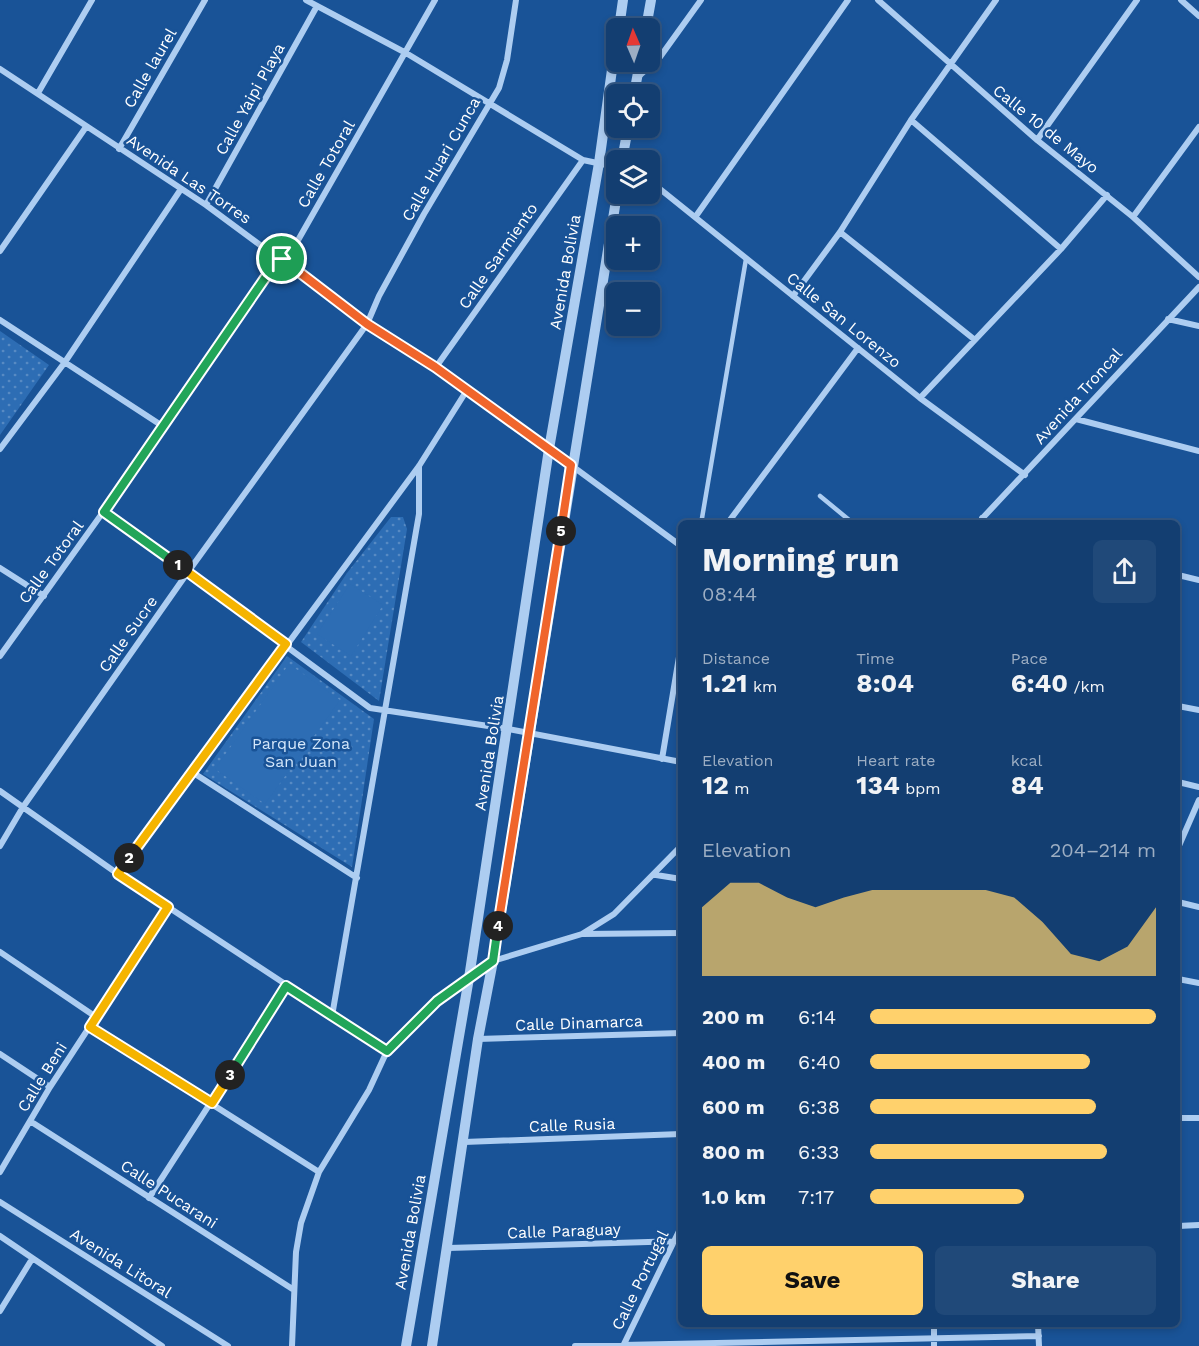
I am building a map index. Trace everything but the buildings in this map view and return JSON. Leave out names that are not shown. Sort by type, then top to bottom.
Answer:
[{"type":"street","points":[[38,93],[92,0]]},
{"type":"street","name":"Calle laurel","points":[[119,149],[205,0]]},
{"type":"street","points":[[306,0],[406,53],[583,160],[606,165]]},
{"type":"street","name":"Calle Totoral","points":[[0,656],[164,427],[265,278],[293,249],[435,0]]},
{"type":"street","name":"Calle Huari Cunca","points":[[367,324],[379,296],[424,214],[499,88],[507,60],[516,0]]},
{"type":"street","points":[[620,18],[623,0]]},
{"type":"street","points":[[648,18],[651,0]]},
{"type":"street","points":[[637,77],[660,57],[701,0]]},
{"type":"street","points":[[696,216],[848,0]]},
{"type":"street","name":"Calle 10 de Mayo","points":[[878,0],[1037,140],[1133,217],[1199,277]]},
{"type":"street","points":[[793,296],[840,232],[911,120],[996,0]]},
{"type":"street","points":[[1037,140],[1137,0]]},
{"type":"street","points":[[1181,0],[1199,16]]},
{"type":"street","name":"Calle Yaipi Playa","points":[[206,205],[317,6]]},
{"type":"street","name":"Avenida Las Torres","points":[[0,70],[206,205],[367,324],[435,367],[678,544]]},
{"type":"street","name":"Avenida Bolivia","points":[[405,1346],[469,978],[549,448],[599,163],[612,72]]},
{"type":"street","points":[[636,84],[638,72]]},
{"type":"street","points":[[911,120],[1061,249]]},
{"type":"street","points":[[0,251],[86,127]]},
{"type":"street","points":[[1133,217],[1199,128]]},
{"type":"street","name":"Calle Sarmiento","points":[[435,367],[583,160]]},
{"type":"street","points":[[0,449],[65,362],[181,189]]},
{"type":"street","name":"Calle San Lorenzo","points":[[660,189],[920,398],[1025,475]]},
{"type":"street","points":[[920,398],[1061,249],[1107,195]]},
{"type":"street","points":[[432,1346],[478,1040],[493,961],[614,204]]},
{"type":"street","points":[[840,232],[975,340]]},
{"type":"street","name":"Avenida Troncal","points":[[982,518],[1025,475],[1199,287]]},
{"type":"street","points":[[1168,318],[1199,326]]},
{"type":"street","points":[[0,320],[164,427]]},
{"type":"street","name":"Calle Sucre","points":[[0,846],[23,807],[188,572],[367,324]]},
{"type":"street","points":[[730,520],[858,348]]},
{"type":"street","points":[[118,874],[419,466],[467,390]]},
{"type":"street","points":[[1076,419],[1199,451]]},
{"type":"street","points":[[332,1016],[419,514],[419,466]]},
{"type":"street","points":[[104,512],[370,708],[508,729],[678,762]]},
{"type":"street","points":[[0,568],[44,596]]},
{"type":"street","points":[[1180,575],[1199,580]]},
{"type":"street","points":[[663,759],[678,664]]},
{"type":"street","points":[[1180,706],[1199,710]]},
{"type":"street","points":[[192,772],[357,878]]},
{"type":"street","points":[[1180,782],[1199,787]]},
{"type":"street","points":[[0,791],[118,874],[387,1051]]},
{"type":"street","points":[[1180,843],[1199,800]]},
{"type":"street","points":[[292,1346],[294,1290],[302,1223],[319,1172],[369,1090],[387,1051],[437,1001],[493,961],[582,934],[614,914],[678,849]]},
{"type":"street","points":[[656,874],[678,878]]},
{"type":"street","points":[[1180,902],[1199,907]]},
{"type":"street","name":"Calle Beni","points":[[0,1172],[50,1087],[168,907]]},
{"type":"street","points":[[582,934],[678,933]]},
{"type":"street","points":[[0,952],[96,1017]]},
{"type":"street","points":[[1180,978],[1199,983]]},
{"type":"street","points":[[149,1198],[286,986]]},
{"type":"street","points":[[90,1027],[319,1172]]},
{"type":"street","name":"Calle Dinamarca","points":[[478,1040],[678,1033]]},
{"type":"street","points":[[0,1054],[50,1087]]},
{"type":"street","points":[[1180,1118],[1199,1118]]},
{"type":"street","name":"Calle Pucarani","points":[[30,1121],[294,1290]]},
{"type":"street","name":"Calle Rusia","points":[[464,1142],[678,1134]]},
{"type":"street","name":"Avenida Litoral","points":[[0,1202],[228,1346]]},
{"type":"street","points":[[1180,1226],[1199,1225]]},
{"type":"street","points":[[0,1236],[162,1346]]},
{"type":"street","name":"Calle Paraguay","points":[[448,1248],[678,1241]]},
{"type":"street","name":"Calle Portugal","points":[[623,1346],[678,1241]]},
{"type":"street","points":[[0,1311],[32,1259]]},
{"type":"street","points":[[1038,1327],[1039,1346]]},
{"type":"street","points":[[575,1346],[934,1342],[1039,1336]]},
{"type":"lane","points":[[702,520],[746,259]]},
{"type":"lane","points":[[820,496],[849,520]]},
{"type":"green space","points":[[0,331],[49,365],[0,435]]},
{"type":"green space","name":"Parque Zona San Juan","points":[[391,517],[403,517],[407,529],[379,701],[301,642],[347,573]]},
{"type":"green space","points":[[350,584],[383,605],[351,656],[317,634]]},
{"type":"green space","name":"Parque Zona San Juan","points":[[287,656],[374,719],[352,867],[203,774]]},
{"type":"green space","points":[[289,664],[340,700],[265,804],[215,769]]},
{"type":"route","points":[[282,259],[367,324],[435,367],[571,465],[493,961],[437,1001],[387,1051],[286,986],[212,1103],[90,1027],[168,907],[118,874],[286,644],[104,512],[265,278],[282,259]]}]
